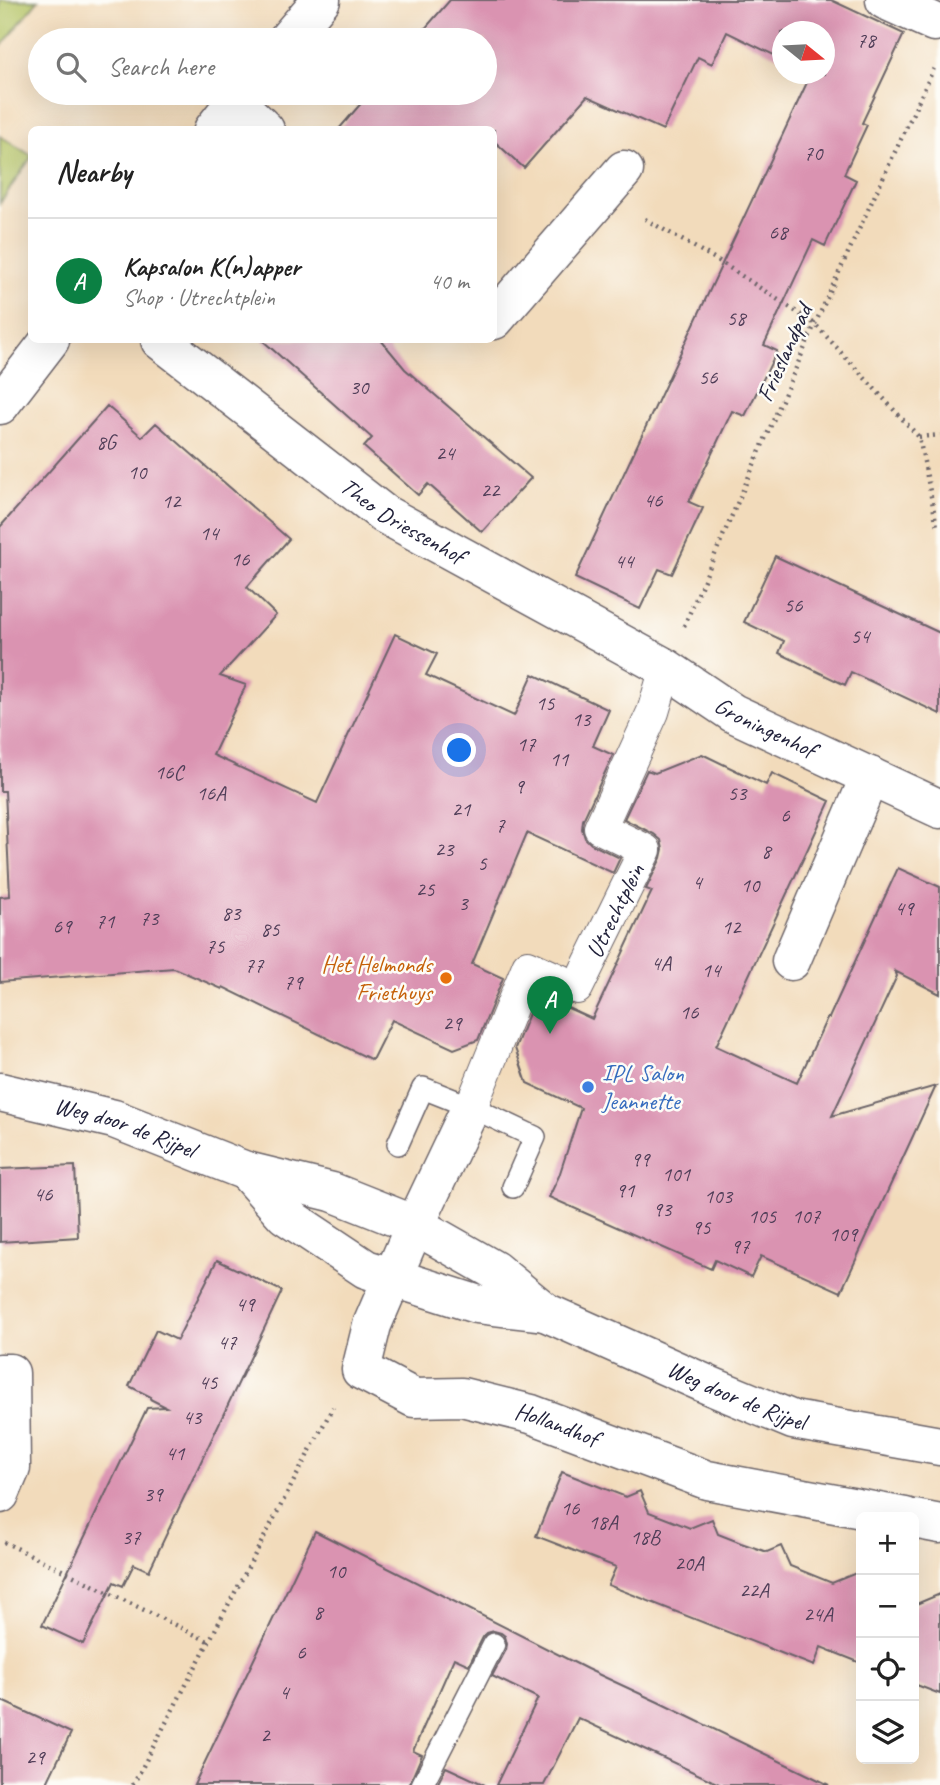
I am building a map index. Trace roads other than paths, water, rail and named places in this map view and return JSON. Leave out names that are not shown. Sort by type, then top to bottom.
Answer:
[{"type":"street","points":[[297,28],[321,0]]},
{"type":"street","points":[[885,0],[934,22]]},
{"type":"street","points":[[230,108],[259,126]]},
{"type":"street","points":[[497,317],[613,182]]},
{"type":"street","points":[[0,405],[48,343]]},
{"type":"street","name":"Theo Driessenhof","points":[[164,343],[384,514],[666,668]]},
{"type":"street","name":"Groningenhof","points":[[666,668],[733,713],[940,809]]},
{"type":"street","name":"Utrechtplein","points":[[415,1225],[471,1107],[528,966],[577,988],[645,850],[600,828],[653,712],[666,668]]},
{"type":"street","points":[[791,961],[870,776]]},
{"type":"street","name":"Weg door de Rijpel","points":[[0,1092],[114,1119],[246,1171],[332,1192],[415,1225],[494,1270],[545,1312],[793,1420],[940,1446]]},
{"type":"street","name":"Weg door de Rijpel","points":[[246,1171],[285,1215],[366,1269],[476,1304],[545,1312]]},
{"type":"street","points":[[393,1277],[415,1225]]},
{"type":"street","name":"Hollandhof","points":[[393,1277],[372,1325],[361,1370],[414,1398],[462,1397],[531,1414],[707,1480],[878,1512]]},
{"type":"street","points":[[0,1373],[10,1373],[11,1468],[0,1494]]},
{"type":"street","points":[[919,1520],[940,1524]]},
{"type":"lane","points":[[398,1143],[423,1088],[536,1137],[513,1188]]},
{"type":"lane","points":[[422,1785],[495,1644]]},
{"type":"place","name":"Het Helmonds Friethuys","points":[[446,978]]},
{"type":"place","name":"Kapsalon K(n)apper","points":[[550,1034]]},
{"type":"place","name":"IPL Salon Jeannette","points":[[588,1087]]}]
